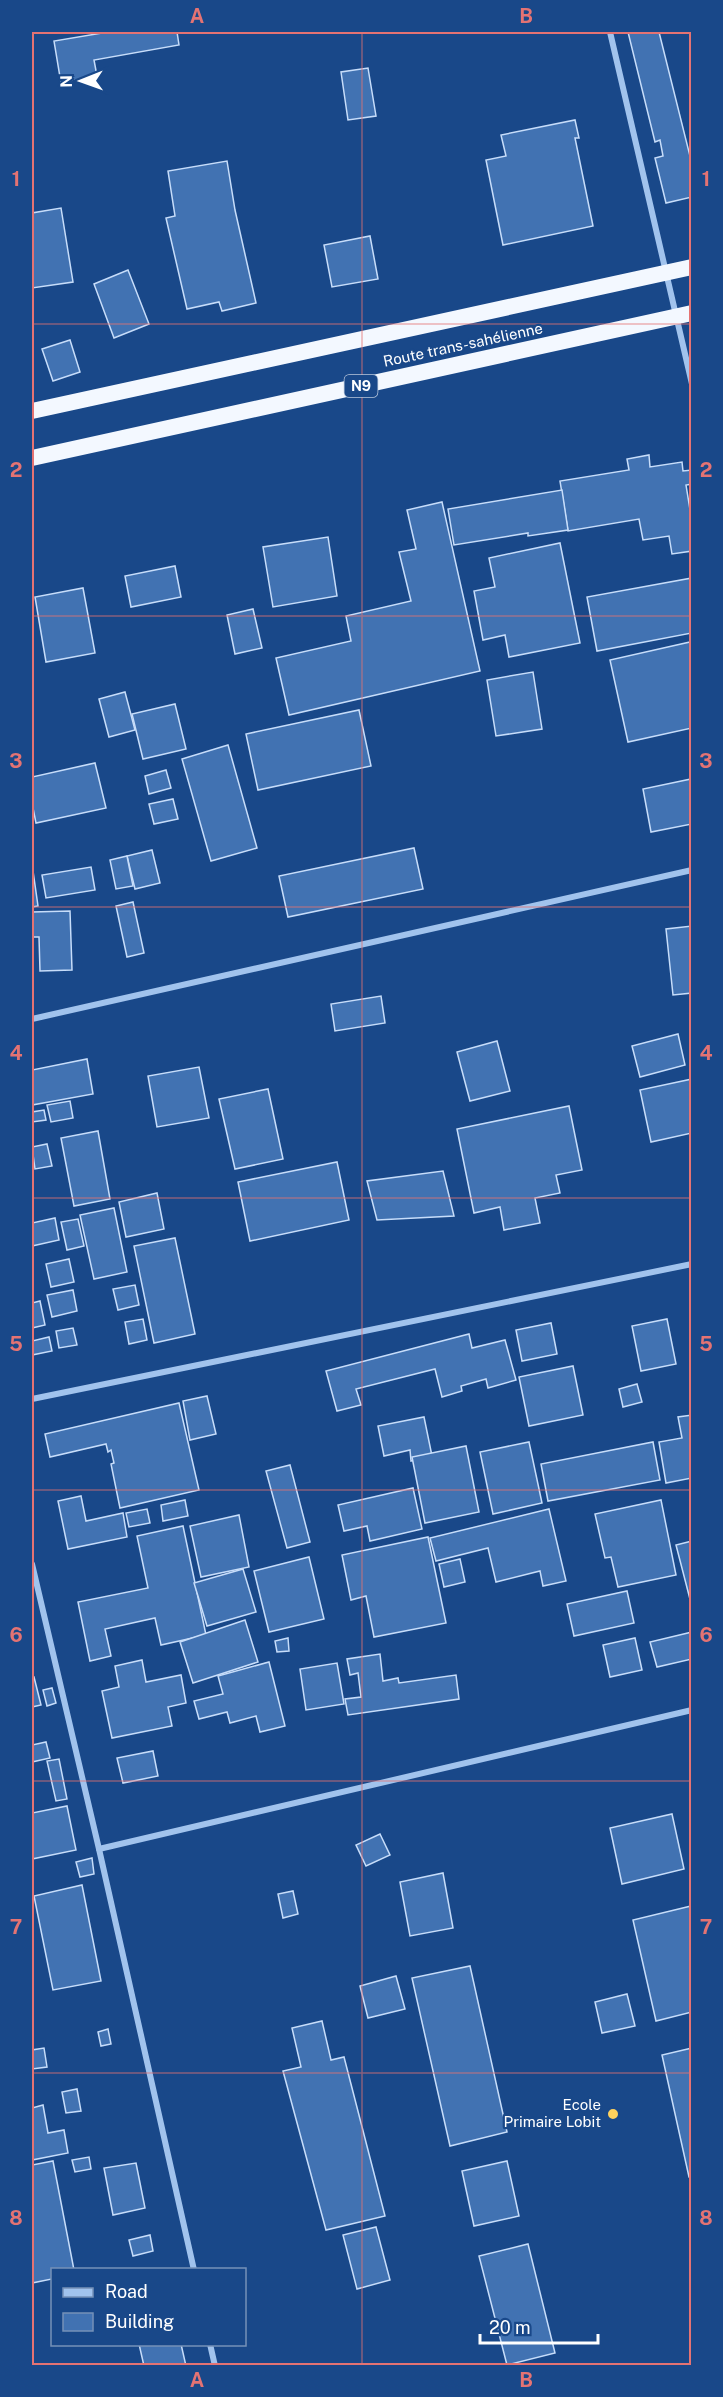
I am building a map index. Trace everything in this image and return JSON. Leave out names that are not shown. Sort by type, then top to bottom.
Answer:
[{"type":"highway","name":"Route trans-sahélienne","points":[[32,411],[692,267]]},
{"type":"highway","name":"Route trans-sahélienne","points":[[32,458],[684,315]]},
{"type":"street","points":[[610,32],[665,273],[684,315],[692,384]]},
{"type":"street","points":[[32,1020],[692,870]]},
{"type":"street","points":[[32,1399],[692,1264]]},
{"type":"street","points":[[32,1564],[194,2268]]},
{"type":"street","points":[[99,1849],[692,1710]]},
{"type":"street","points":[[210,2346],[215,2366]]},
{"type":"building","points":[[108,32],[177,32],[179,45],[94,60],[97,76],[61,83],[54,41]]},
{"type":"building","points":[[628,32],[659,32],[692,164],[692,197],[666,203],[655,158],[663,156],[660,140],[655,142]]},
{"type":"building","points":[[368,68],[376,116],[348,120],[341,72]]},
{"type":"building","points":[[575,120],[579,138],[575,138],[593,226],[503,245],[486,160],[506,156],[501,135]]},
{"type":"building","points":[[227,161],[235,210],[256,303],[222,311],[219,302],[187,309],[166,218],[175,216],[168,171]]},
{"type":"building","points":[[61,208],[73,282],[32,288],[32,213]]},
{"type":"building","points":[[370,236],[378,279],[332,287],[324,245]]},
{"type":"building","points":[[128,270],[149,324],[114,338],[94,284]]},
{"type":"building","points":[[70,340],[80,372],[53,381],[42,349]]},
{"type":"building","points":[[649,455],[650,467],[682,462],[683,471],[692,470],[692,484],[686,485],[692,522],[692,551],[672,554],[669,536],[643,540],[639,519],[568,531],[560,481],[629,470],[627,459]]},
{"type":"building","points":[[562,490],[568,530],[528,536],[528,533],[454,545],[448,509]]},
{"type":"building","points":[[442,502],[480,671],[289,715],[276,658],[351,641],[346,616],[411,601],[399,552],[416,549],[407,510]]},
{"type":"building","points":[[328,537],[337,596],[273,607],[263,547]]},
{"type":"building","points":[[560,543],[580,643],[509,657],[505,635],[483,640],[474,591],[495,587],[489,558]]},
{"type":"building","points":[[175,566],[181,597],[131,607],[125,576]]},
{"type":"building","points":[[692,578],[692,633],[597,651],[587,597]]},
{"type":"building","points":[[83,588],[95,653],[46,662],[35,597]]},
{"type":"building","points":[[253,609],[262,648],[235,654],[227,615]]},
{"type":"building","points":[[690,642],[692,728],[628,742],[610,660]]},
{"type":"building","points":[[533,672],[542,729],[496,736],[487,680]]},
{"type":"building","points":[[125,692],[135,730],[109,737],[99,699]]},
{"type":"building","points":[[175,704],[186,749],[143,759],[132,714]]},
{"type":"building","points":[[359,710],[371,766],[258,790],[246,734]]},
{"type":"building","points":[[228,745],[257,848],[211,861],[182,759]]},
{"type":"building","points":[[95,763],[106,808],[36,823],[32,803],[32,777]]},
{"type":"building","points":[[166,770],[171,788],[149,794],[145,776]]},
{"type":"building","points":[[691,779],[692,824],[651,832],[643,789]]},
{"type":"building","points":[[173,799],[178,819],[154,824],[149,804]]},
{"type":"building","points":[[414,848],[423,889],[288,917],[279,876]]},
{"type":"building","points":[[152,850],[160,883],[135,889],[127,856]]},
{"type":"building","points":[[127,856],[133,886],[116,889],[110,860]]},
{"type":"building","points":[[91,867],[95,890],[46,898],[42,875]]},
{"type":"building","points":[[32,871],[38,906],[32,907]]},
{"type":"building","points":[[133,902],[144,953],[127,957],[116,906]]},
{"type":"building","points":[[70,911],[72,970],[40,971],[39,937],[32,937],[32,912]]},
{"type":"building","points":[[692,926],[692,993],[673,995],[666,929]]},
{"type":"building","points":[[381,996],[385,1023],[335,1031],[331,1004]]},
{"type":"building","points":[[678,1034],[685,1065],[640,1077],[632,1046]]},
{"type":"building","points":[[497,1041],[510,1091],[470,1101],[457,1052]]},
{"type":"building","points":[[87,1059],[93,1094],[32,1105],[32,1070]]},
{"type":"building","points":[[199,1067],[209,1118],[157,1127],[148,1076]]},
{"type":"building","points":[[692,1079],[692,1133],[651,1142],[640,1090]]},
{"type":"building","points":[[268,1089],[283,1159],[235,1169],[219,1099]]},
{"type":"building","points":[[70,1101],[73,1118],[51,1122],[47,1105]]},
{"type":"building","points":[[569,1106],[582,1170],[556,1175],[560,1193],[535,1198],[540,1223],[504,1230],[500,1207],[474,1213],[457,1129]]},
{"type":"building","points":[[44,1110],[46,1120],[32,1122],[32,1112]]},
{"type":"building","points":[[98,1131],[110,1199],[74,1206],[61,1138]]},
{"type":"building","points":[[47,1144],[52,1166],[35,1169],[32,1147]]},
{"type":"building","points":[[337,1162],[349,1220],[250,1241],[238,1182]]},
{"type":"building","points":[[443,1171],[454,1216],[377,1220],[367,1181]]},
{"type":"building","points":[[157,1193],[164,1229],[126,1237],[119,1202]]},
{"type":"building","points":[[114,1208],[127,1272],[94,1279],[80,1215]]},
{"type":"building","points":[[55,1218],[59,1240],[32,1246],[32,1223]]},
{"type":"building","points":[[78,1219],[84,1246],[67,1250],[61,1222]]},
{"type":"building","points":[[175,1238],[195,1334],[154,1343],[134,1246]]},
{"type":"building","points":[[69,1259],[74,1282],[51,1287],[46,1264]]},
{"type":"building","points":[[135,1285],[139,1305],[118,1310],[113,1289]]},
{"type":"building","points":[[73,1290],[77,1311],[52,1317],[47,1295]]},
{"type":"building","points":[[40,1301],[45,1325],[32,1328],[32,1303]]},
{"type":"building","points":[[143,1319],[147,1340],[129,1344],[125,1322]]},
{"type":"building","points":[[667,1319],[676,1364],[641,1371],[632,1326]]},
{"type":"building","points":[[551,1323],[557,1354],[522,1361],[516,1330]]},
{"type":"building","points":[[73,1328],[77,1345],[59,1348],[56,1331]]},
{"type":"building","points":[[469,1334],[472,1348],[505,1340],[516,1380],[488,1388],[486,1379],[461,1386],[462,1391],[442,1397],[435,1369],[356,1389],[361,1405],[337,1411],[326,1371]]},
{"type":"building","points":[[49,1337],[52,1351],[32,1355],[32,1341]]},
{"type":"building","points":[[573,1366],[583,1415],[529,1426],[519,1377]]},
{"type":"building","points":[[637,1384],[642,1402],[623,1407],[619,1389]]},
{"type":"building","points":[[207,1396],[216,1434],[190,1440],[183,1401]]},
{"type":"building","points":[[179,1403],[199,1490],[120,1508],[111,1464],[114,1463],[111,1450],[108,1452],[106,1444],[50,1457],[45,1434]]},
{"type":"building","points":[[692,1415],[692,1478],[666,1483],[659,1442],[682,1438],[678,1417]]},
{"type":"building","points":[[424,1417],[432,1456],[411,1461],[410,1450],[384,1456],[378,1426]]},
{"type":"building","points":[[529,1442],[542,1503],[493,1514],[480,1452]]},
{"type":"building","points":[[653,1442],[660,1480],[548,1501],[541,1464]]},
{"type":"building","points":[[466,1446],[479,1512],[425,1523],[412,1457]]},
{"type":"building","points":[[290,1465],[310,1542],[287,1548],[266,1471]]},
{"type":"building","points":[[413,1488],[422,1529],[370,1541],[367,1526],[344,1531],[338,1505]]},
{"type":"building","points":[[81,1496],[86,1521],[123,1513],[127,1537],[68,1549],[58,1501]]},
{"type":"building","points":[[185,1500],[188,1516],[163,1521],[161,1505]]},
{"type":"building","points":[[661,1500],[676,1575],[618,1587],[611,1557],[605,1558],[595,1514]]},
{"type":"building","points":[[147,1509],[150,1523],[129,1527],[126,1513]]},
{"type":"building","points":[[549,1509],[566,1581],[543,1586],[540,1571],[496,1582],[488,1548],[436,1561],[430,1538]]},
{"type":"building","points":[[239,1515],[249,1567],[201,1577],[190,1526]]},
{"type":"building","points":[[183,1526],[206,1635],[161,1645],[155,1618],[105,1629],[111,1656],[90,1661],[78,1602],[148,1588],[137,1536]]},
{"type":"building","points":[[428,1537],[446,1623],[374,1637],[366,1596],[351,1600],[342,1555]]},
{"type":"building","points":[[692,1541],[692,1607],[676,1545]]},
{"type":"building","points":[[309,1557],[324,1619],[269,1632],[254,1571]]},
{"type":"building","points":[[460,1559],[465,1582],[444,1587],[439,1564]]},
{"type":"building","points":[[243,1569],[256,1612],[207,1626],[194,1583]]},
{"type":"building","points":[[627,1591],[634,1623],[574,1636],[567,1604]]},
{"type":"building","points":[[245,1620],[258,1662],[193,1683],[180,1642]]},
{"type":"building","points":[[692,1632],[692,1659],[657,1667],[650,1642]]},
{"type":"building","points":[[288,1638],[289,1651],[277,1652],[275,1641]]},
{"type":"building","points":[[635,1638],[642,1670],[610,1677],[603,1645]]},
{"type":"building","points":[[380,1654],[383,1681],[398,1678],[399,1683],[456,1675],[459,1699],[348,1715],[345,1699],[361,1697],[358,1673],[350,1675],[347,1659]]},
{"type":"building","points":[[142,1660],[146,1682],[181,1675],[186,1703],[168,1707],[172,1726],[112,1738],[102,1691],[119,1687],[115,1666]]},
{"type":"building","points":[[269,1662],[285,1726],[260,1732],[256,1716],[230,1723],[227,1712],[199,1719],[194,1701],[223,1694],[218,1676]]},
{"type":"building","points":[[337,1663],[344,1704],[306,1710],[300,1669]]},
{"type":"building","points":[[34,1677],[41,1705],[32,1707],[32,1678]]},
{"type":"building","points":[[52,1688],[56,1703],[47,1706],[43,1690]]},
{"type":"building","points":[[46,1742],[50,1758],[32,1762],[32,1745]]},
{"type":"building","points":[[153,1751],[158,1776],[123,1783],[117,1758]]},
{"type":"building","points":[[59,1759],[67,1799],[56,1801],[47,1761]]},
{"type":"building","points":[[67,1806],[76,1850],[32,1859],[32,1813]]},
{"type":"building","points":[[672,1814],[684,1869],[622,1884],[610,1828]]},
{"type":"building","points":[[380,1834],[390,1855],[366,1866],[356,1845]]},
{"type":"building","points":[[92,1858],[94,1874],[80,1877],[76,1862]]},
{"type":"building","points":[[443,1873],[453,1928],[410,1936],[400,1882]]},
{"type":"building","points":[[82,1885],[101,1981],[53,1990],[34,1896]]},
{"type":"building","points":[[293,1891],[298,1914],[283,1918],[278,1894]]},
{"type":"building","points":[[691,1906],[692,2012],[656,2021],[633,1920]]},
{"type":"building","points":[[470,1966],[507,2132],[450,2146],[412,1978]]},
{"type":"building","points":[[396,1976],[405,2009],[368,2018],[360,1986]]},
{"type":"building","points":[[627,1994],[635,2026],[602,2033],[595,2002]]},
{"type":"building","points":[[322,2021],[331,2060],[344,2057],[385,2216],[326,2230],[283,2071],[301,2067],[292,2028]]},
{"type":"building","points":[[108,2029],[111,2044],[101,2046],[98,2032]]},
{"type":"building","points":[[44,2048],[47,2067],[32,2069],[32,2050]]},
{"type":"building","points":[[692,2048],[692,2177],[689,2177],[662,2055]]},
{"type":"building","points":[[77,2089],[81,2111],[66,2113],[62,2092]]},
{"type":"building","points":[[43,2105],[48,2133],[64,2130],[68,2153],[32,2160],[32,2108]]},
{"type":"building","points":[[89,2157],[91,2169],[75,2172],[72,2160]]},
{"type":"building","points":[[53,2161],[74,2268],[51,2268],[51,2279],[32,2283],[32,2165]]},
{"type":"building","points":[[507,2161],[519,2216],[474,2226],[462,2171]]},
{"type":"building","points":[[136,2163],[145,2208],[113,2215],[104,2168]]},
{"type":"building","points":[[376,2227],[390,2280],[357,2289],[343,2235]]},
{"type":"building","points":[[150,2235],[153,2251],[133,2256],[129,2240]]},
{"type":"building","points":[[528,2244],[555,2353],[507,2365],[479,2256]]},
{"type":"building","points":[[139,2346],[181,2346],[186,2366],[144,2366]]},
{"type":"place","name":"Ecole Primaire Lobit","points":[[613,2114]]}]
